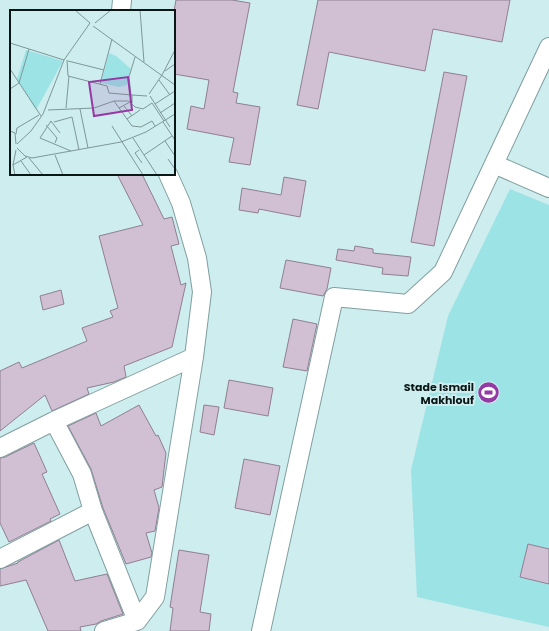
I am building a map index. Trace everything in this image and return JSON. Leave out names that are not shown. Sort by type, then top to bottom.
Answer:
[{"type":"street","points":[[121,10],[122,0]]},
{"type":"street","points":[[261,631],[334,297],[408,304],[443,272],[549,47]]},
{"type":"street","points":[[494,164],[549,188]]},
{"type":"street","points":[[104,631],[137,621],[155,597],[194,357],[202,292],[197,258],[181,203],[168,175]]},
{"type":"street","points":[[0,448],[54,420],[194,357]]},
{"type":"street","points":[[54,420],[82,474],[93,512],[137,621]]},
{"type":"street","points":[[0,559],[93,512]]},
{"type":"shaded area","name":"Stade Ismail Makhlouf","points":[[510,189],[549,205],[549,627],[417,597],[411,470],[448,316]]},
{"type":"building","points":[[176,0],[232,0],[250,3],[233,92],[238,93],[236,103],[260,107],[250,165],[229,162],[234,138],[187,129],[191,106],[204,109],[209,80],[175,74],[174,10]]},
{"type":"building","points":[[318,0],[510,0],[502,42],[433,29],[425,71],[329,52],[318,109],[297,105]]},
{"type":"building","points":[[444,72],[467,76],[434,246],[411,242]]},
{"type":"building","points":[[118,175],[142,175],[164,219],[172,217],[179,244],[171,246],[181,285],[186,283],[172,347],[124,366],[126,377],[114,382],[87,388],[89,394],[52,411],[45,395],[0,431],[0,371],[19,362],[22,368],[87,341],[82,328],[113,317],[110,311],[118,308],[99,236],[143,225]]},
{"type":"building","points":[[284,177],[306,181],[300,217],[259,209],[258,213],[239,210],[242,188],[281,195]]},
{"type":"building","points":[[355,246],[373,249],[373,253],[411,257],[408,276],[382,274],[383,268],[336,260],[338,249],[354,251]]},
{"type":"building","points":[[286,260],[331,268],[327,289],[323,296],[280,288]]},
{"type":"building","points":[[61,290],[64,304],[43,310],[40,296]]},
{"type":"building","points":[[293,319],[317,324],[307,371],[283,367]]},
{"type":"building","points":[[229,380],[273,388],[268,416],[224,408]]},
{"type":"building","points":[[139,405],[156,436],[158,435],[166,453],[162,487],[154,490],[159,508],[155,531],[146,533],[152,553],[151,557],[126,564],[103,508],[91,469],[68,426],[96,413],[101,426]]},
{"type":"building","points":[[204,405],[219,407],[214,435],[200,432]]},
{"type":"building","points":[[34,443],[47,472],[42,474],[60,514],[50,519],[51,521],[9,542],[0,523],[0,458]]},
{"type":"building","points":[[244,459],[280,466],[270,515],[235,508]]},
{"type":"building","points":[[59,540],[75,581],[107,574],[123,614],[96,624],[80,627],[81,631],[48,631],[26,580],[0,586],[0,569],[18,563]]},
{"type":"building","points":[[528,544],[549,549],[549,584],[520,577]]},
{"type":"building","points":[[179,550],[209,555],[200,612],[211,614],[209,631],[170,631],[173,608],[170,607]]},
{"type":"place","name":"Stade Ismail Makhlouf","points":[[489,393]]}]
